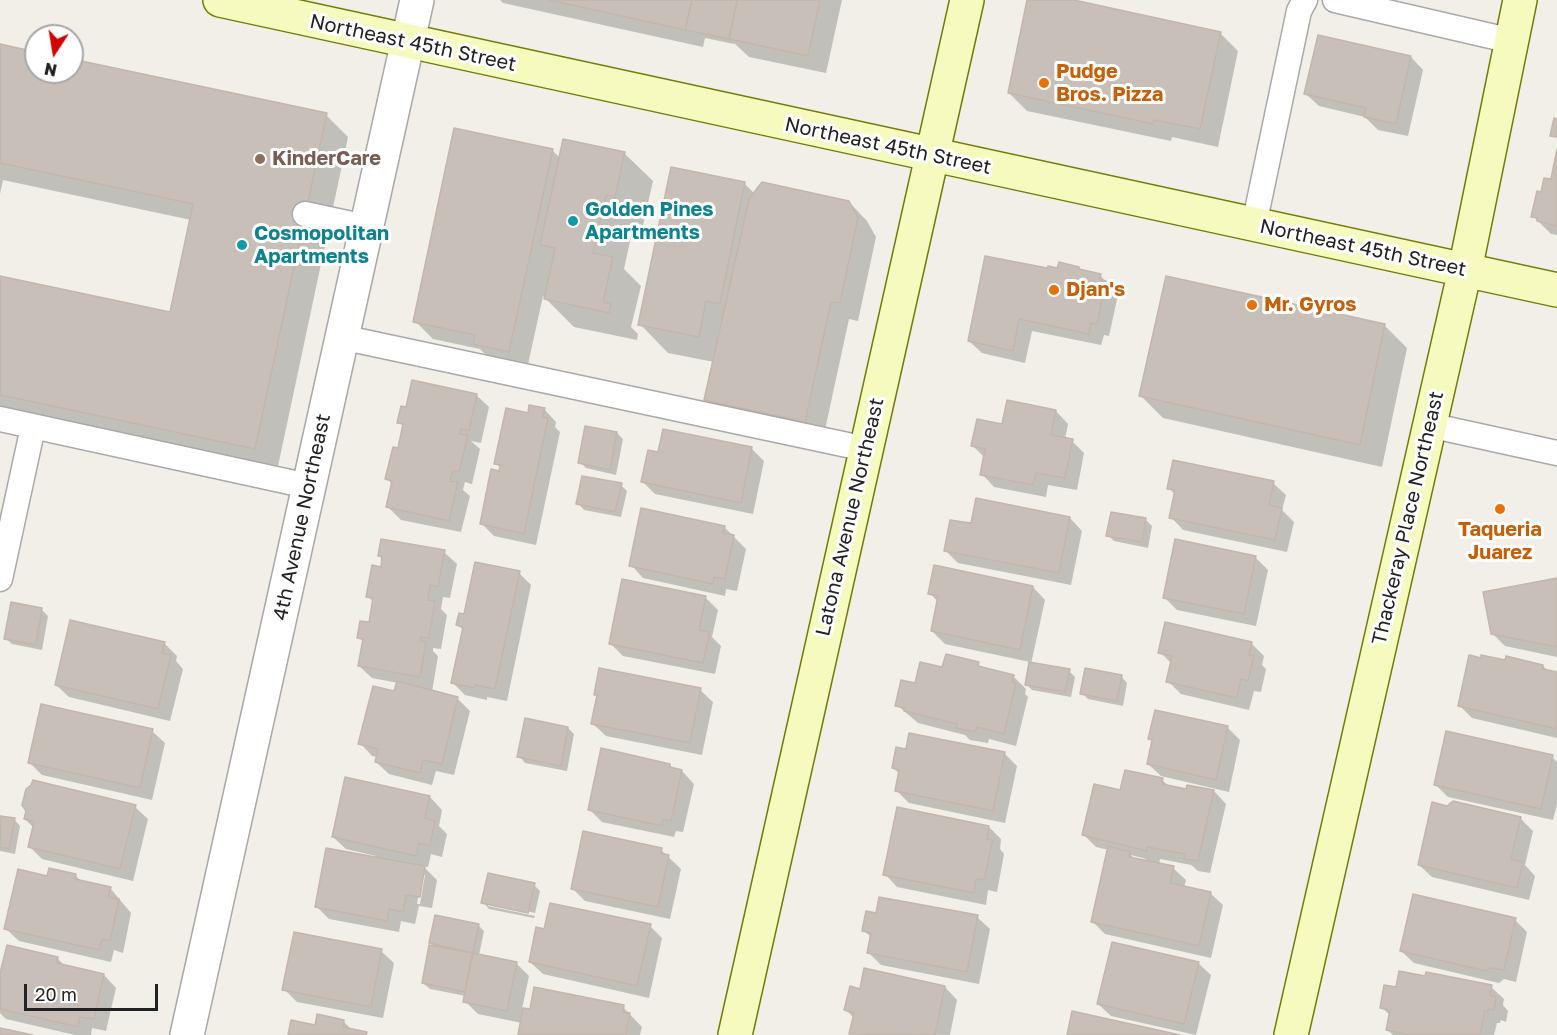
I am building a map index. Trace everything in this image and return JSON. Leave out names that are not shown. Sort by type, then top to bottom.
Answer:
[{"type":"street","name":"Northeast 45th Street","points":[[220,0],[1557,290]]},
{"type":"street","name":"4th Avenue Northeast","points":[[187,1035],[417,0]]},
{"type":"street","name":"Latona Avenue Northeast","points":[[735,1035],[967,0]]},
{"type":"street","name":"Thackeray Place Northeast","points":[[1291,1035],[1465,270],[1520,0]]},
{"type":"lane","points":[[1254,225],[1299,10],[1305,0]]},
{"type":"lane","points":[[1340,1],[1512,41]]},
{"type":"lane","points":[[305,214],[366,227]]},
{"type":"lane","points":[[341,338],[866,449]]},
{"type":"lane","points":[[0,418],[308,486]]},
{"type":"lane","points":[[1429,425],[1557,453]]},
{"type":"lane","points":[[0,579],[33,427]]},
{"type":"building","points":[[549,0],[692,0],[685,30]]},
{"type":"building","points":[[692,0],[737,0],[729,39],[685,30]]},
{"type":"building","points":[[737,0],[820,0],[808,56],[729,39]]},
{"type":"building","points":[[1027,0],[1074,0],[1221,32],[1200,129],[1154,120],[1153,124],[1008,93]]},
{"type":"building","points":[[1318,35],[1411,56],[1396,124],[1364,117],[1366,108],[1304,94]]},
{"type":"building","name":"Cosmopolitan Apartments","points":[[0,44],[24,49],[24,84],[84,84],[84,62],[327,113],[255,449],[0,395],[0,276],[170,312],[193,204],[0,163]]},
{"type":"building","points":[[1554,118],[1557,119],[1557,137],[1550,136]]},
{"type":"building","points":[[454,128],[553,149],[509,352],[473,344],[475,335],[413,322]]},
{"type":"building","name":"Golden Pines Apartments","points":[[563,139],[625,152],[615,197],[606,195],[593,253],[613,257],[603,302],[611,304],[609,313],[544,299],[555,248],[540,245]]},
{"type":"building","points":[[1557,149],[1557,226],[1537,221],[1537,218],[1531,217],[1537,191],[1541,192],[1544,178],[1551,179]]},
{"type":"building","points":[[671,167],[745,182],[720,304],[706,301],[699,337],[638,325]]},
{"type":"building","points":[[762,182],[849,201],[858,218],[840,303],[831,302],[805,422],[704,400],[749,199]]},
{"type":"building","points":[[985,256],[1047,268],[1048,266],[1057,268],[1059,262],[1101,274],[1099,280],[1106,281],[1097,324],[1091,323],[1089,334],[1019,319],[1013,351],[968,341]]},
{"type":"building","points":[[1166,276],[1385,324],[1360,445],[1139,396]]},
{"type":"building","points":[[412,380],[477,394],[469,431],[461,429],[460,434],[468,435],[459,472],[453,471],[450,481],[458,482],[449,521],[386,507],[392,481],[385,479],[393,447],[398,448],[403,424],[397,423],[401,406],[406,407]]},
{"type":"building","points":[[1007,400],[1056,410],[1051,435],[1073,439],[1065,478],[1036,473],[1033,485],[980,475],[985,449],[971,446],[977,419],[1002,424]]},
{"type":"building","points":[[529,405],[545,408],[543,417],[548,418],[524,534],[480,524],[491,469],[499,471],[500,465],[494,464],[506,408],[528,413]]},
{"type":"building","points":[[585,426],[617,432],[610,470],[578,463]]},
{"type":"building","points":[[663,429],[752,447],[741,503],[641,482],[648,450],[658,452]]},
{"type":"building","points":[[1173,460],[1274,481],[1269,505],[1282,508],[1275,540],[1169,518],[1175,490],[1167,489]]},
{"type":"building","points":[[582,476],[622,483],[615,512],[576,504]]},
{"type":"building","points":[[976,498],[1070,517],[1059,573],[944,551],[950,520],[971,523]]},
{"type":"building","points":[[641,508],[725,526],[723,533],[734,535],[725,579],[714,577],[713,584],[629,566]]},
{"type":"building","points":[[1111,512],[1146,518],[1142,542],[1106,536]]},
{"type":"building","points":[[381,539],[445,550],[438,587],[430,585],[428,600],[435,601],[429,638],[421,637],[420,641],[426,642],[420,677],[358,666],[363,639],[357,638],[360,621],[369,622],[373,598],[366,597],[372,565],[381,567],[382,556],[378,556]]},
{"type":"building","points":[[1175,539],[1256,556],[1244,614],[1163,598]]},
{"type":"building","points":[[475,562],[520,571],[495,689],[475,685],[474,688],[451,683],[463,627],[456,625],[459,613],[464,614]]},
{"type":"building","points":[[934,565],[1033,586],[1020,650],[931,631],[938,596],[928,594]]},
{"type":"building","points":[[1557,578],[1557,647],[1491,634],[1483,592]]},
{"type":"building","points":[[622,579],[706,596],[699,630],[710,632],[703,663],[609,644]]},
{"type":"building","points":[[11,602],[42,608],[36,645],[4,639]]},
{"type":"building","points":[[70,620],[165,642],[162,653],[171,655],[158,709],[55,685]]},
{"type":"building","points":[[1165,622],[1252,642],[1249,655],[1254,656],[1248,681],[1241,679],[1237,698],[1166,682],[1172,656],[1158,653]]},
{"type":"building","points":[[946,654],[979,662],[978,666],[1014,675],[1012,682],[1016,683],[1004,734],[977,727],[975,732],[956,728],[957,724],[904,711],[905,708],[895,706],[901,680],[915,683],[920,662],[942,667]]},
{"type":"building","points":[[1469,655],[1505,660],[1506,656],[1543,665],[1543,669],[1557,672],[1557,729],[1458,706]]},
{"type":"building","points":[[1029,662],[1070,669],[1065,692],[1025,685]]},
{"type":"building","points":[[599,668],[701,688],[690,743],[591,724],[597,695],[594,695]]},
{"type":"building","points":[[1085,668],[1122,675],[1117,701],[1080,694]]},
{"type":"building","points":[[397,681],[458,697],[442,764],[423,760],[420,773],[375,762],[378,749],[358,744],[373,686],[394,691]]},
{"type":"building","points":[[41,704],[153,729],[140,788],[28,763]]},
{"type":"building","points":[[1155,710],[1228,726],[1216,780],[1147,764],[1152,740],[1148,739]]},
{"type":"building","points":[[525,718],[568,727],[561,766],[517,757]]},
{"type":"building","points":[[1446,731],[1553,755],[1541,809],[1434,785]]},
{"type":"building","points":[[909,733],[1005,752],[993,811],[895,791],[899,770],[892,768],[896,747],[906,749]]},
{"type":"building","points":[[601,748],[670,764],[670,767],[682,770],[671,821],[663,819],[662,826],[588,810]]},
{"type":"building","points":[[1125,770],[1163,778],[1162,784],[1186,789],[1187,785],[1214,790],[1198,861],[1184,859],[1185,854],[1147,847],[1147,851],[1082,835],[1094,784],[1120,790]]},
{"type":"building","points":[[345,777],[430,796],[425,818],[435,821],[430,846],[419,843],[416,856],[332,837]]},
{"type":"building","points":[[33,780],[136,805],[120,869],[28,847],[34,822],[24,819],[26,811],[22,805],[26,789]]},
{"type":"building","points":[[1453,801],[1521,817],[1511,859],[1523,862],[1517,888],[1418,865],[1432,802],[1447,806]]},
{"type":"building","points":[[897,807],[989,826],[987,839],[993,840],[984,880],[976,879],[974,893],[883,875]]},
{"type":"building","points":[[0,816],[15,818],[9,849],[0,847]]},
{"type":"building","points":[[583,831],[662,848],[661,853],[669,855],[658,907],[571,889]]},
{"type":"building","points":[[1108,846],[1130,852],[1129,857],[1174,866],[1170,883],[1211,892],[1199,946],[1091,922]]},
{"type":"building","points":[[326,848],[425,866],[420,897],[406,895],[403,912],[389,909],[387,921],[315,907]]},
{"type":"building","points":[[49,868],[76,874],[75,879],[111,887],[108,897],[119,899],[110,941],[102,939],[99,950],[4,929],[18,869],[47,876]]},
{"type":"building","points":[[488,873],[535,883],[528,913],[481,903]]},
{"type":"building","points":[[1413,894],[1516,918],[1504,970],[1490,968],[1486,971],[1400,951]]},
{"type":"building","points":[[879,897],[978,915],[967,972],[867,953],[871,933],[862,931],[866,911],[876,913]]},
{"type":"building","points":[[550,903],[651,924],[637,986],[529,962],[536,927],[544,929]]},
{"type":"building","points":[[435,915],[479,924],[473,953],[429,943]]},
{"type":"building","points":[[294,932],[382,949],[371,1007],[282,990]]},
{"type":"building","points":[[1112,942],[1199,962],[1184,1024],[1097,1004]]},
{"type":"building","points":[[7,945],[58,957],[57,963],[104,974],[94,1019],[80,1017],[78,1027],[0,1009],[0,973]]},
{"type":"building","points":[[429,945],[472,953],[465,992],[422,983]]},
{"type":"building","points":[[473,953],[517,962],[507,1011],[463,1002]]},
{"type":"building","points":[[864,968],[945,986],[935,1035],[849,1034],[854,1013],[844,1010],[850,986],[860,989]]},
{"type":"building","points":[[1399,971],[1425,976],[1426,972],[1492,985],[1490,995],[1496,997],[1494,1010],[1485,1011],[1480,1035],[1410,1035],[1386,1030],[1390,1010],[1380,1008],[1384,985],[1396,987]]},
{"type":"building","points":[[534,987],[624,1005],[623,1012],[630,1013],[626,1035],[518,1035],[523,1008],[530,1009]]},
{"type":"building","points":[[1072,1011],[1180,1035],[1067,1035]]},
{"type":"building","points":[[317,1014],[344,1020],[343,1027],[367,1032],[366,1035],[288,1035],[291,1020],[315,1025]]},
{"type":"building","points":[[0,1028],[33,1035],[0,1035]]},
{"type":"place","name":"Pudge Bros. Pizza","points":[[1044,83]]},
{"type":"place","name":"KinderCare","points":[[260,159]]},
{"type":"place","name":"Golden Pines Apartments","points":[[573,221]]},
{"type":"place","name":"Cosmopolitan Apartments","points":[[242,245]]},
{"type":"place","name":"Djan's","points":[[1054,290]]},
{"type":"place","name":"Mr. Gyros","points":[[1252,305]]},
{"type":"place","name":"Taqueria Juarez","points":[[1500,509]]}]
